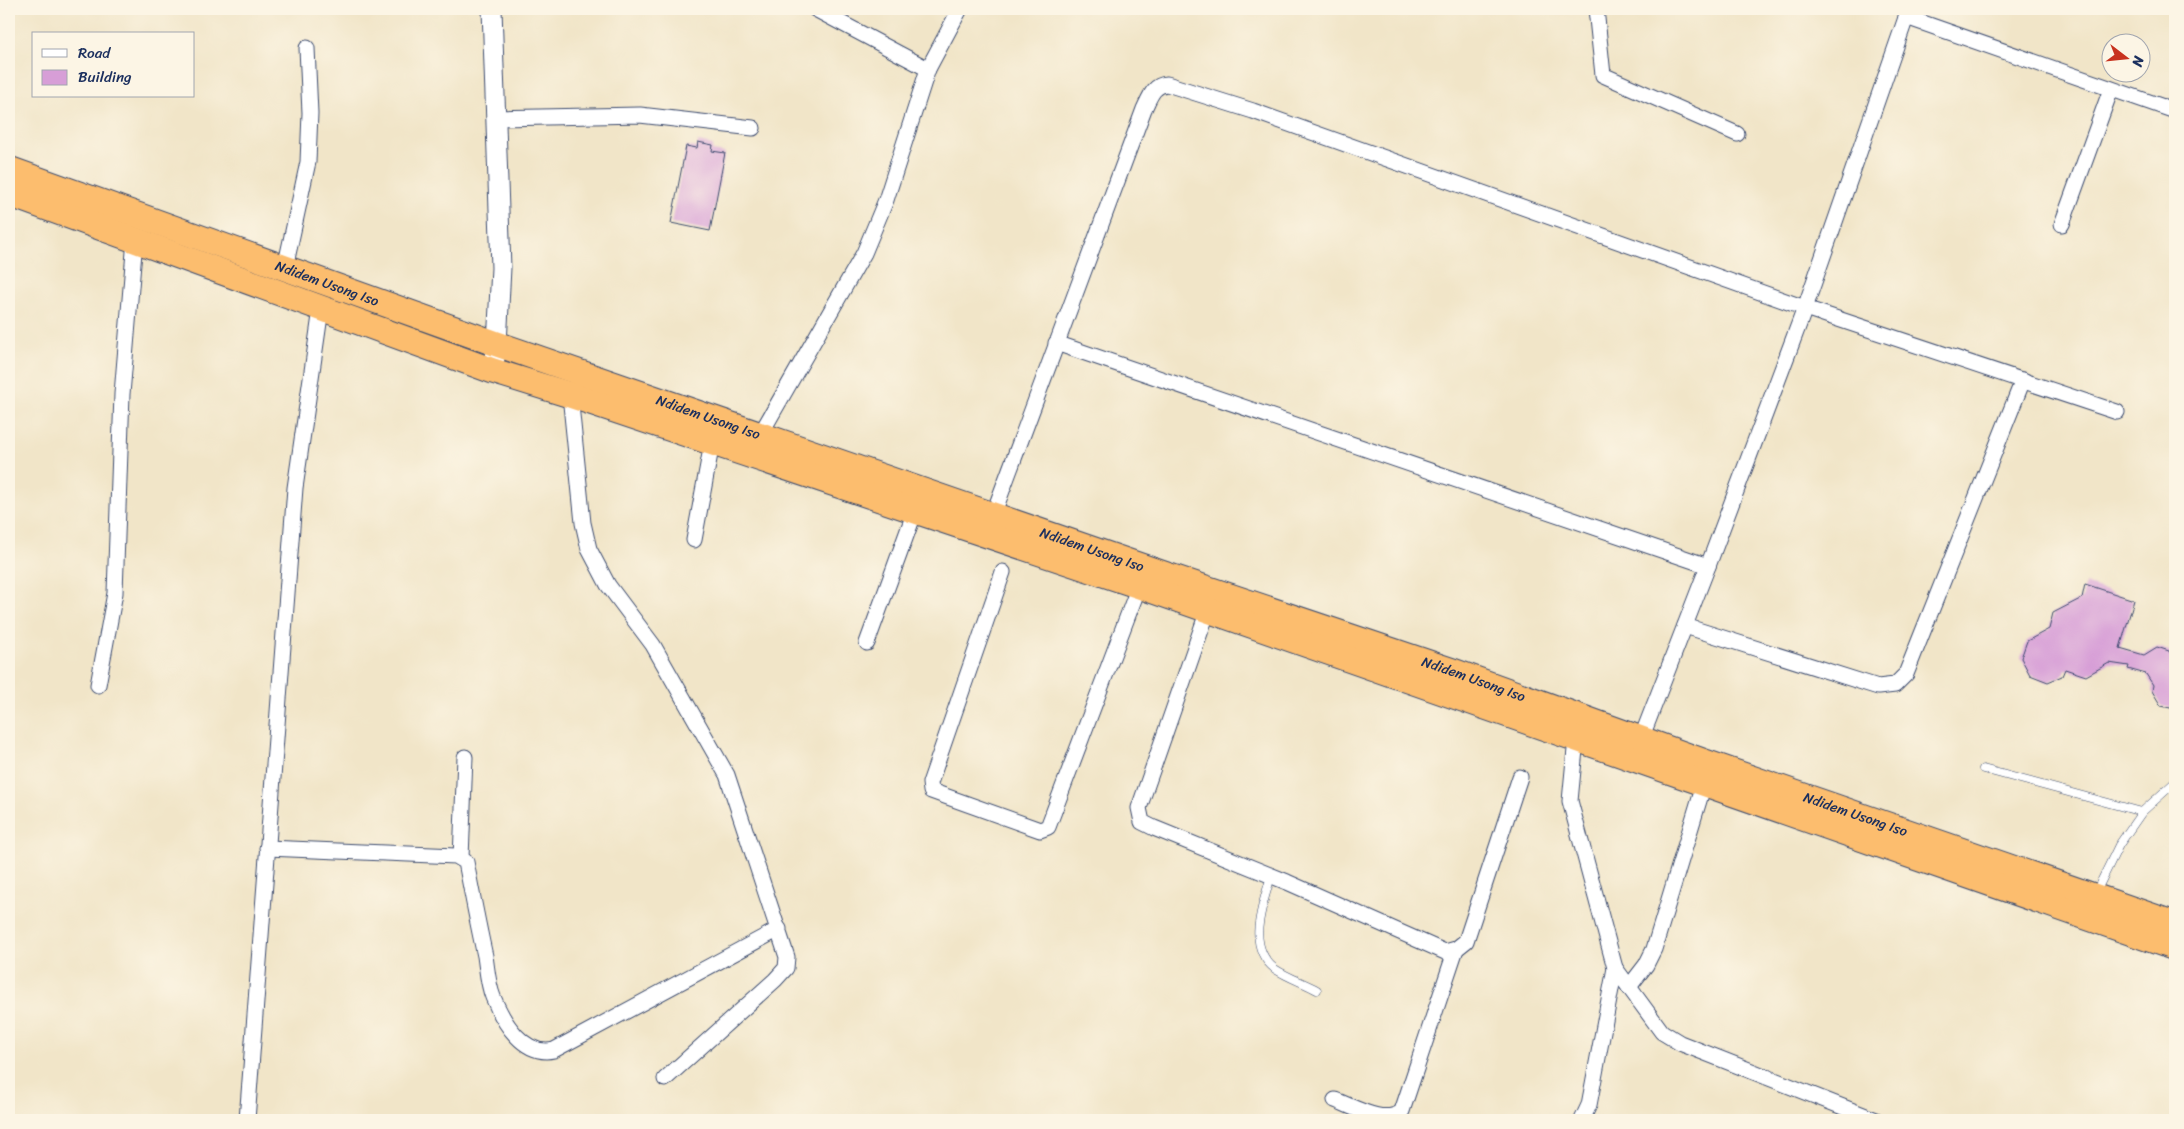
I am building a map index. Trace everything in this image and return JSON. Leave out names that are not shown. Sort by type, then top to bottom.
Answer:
[{"type":"highway","name":"Ndidem Usong Iso","points":[[9,169],[498,344],[1164,574],[1453,670],[1641,738],[2175,924]]},
{"type":"highway","name":"Ndidem Usong Iso","points":[[9,194],[493,371],[570,395],[1139,586],[2175,948]]},
{"type":"street","points":[[492,9],[501,268],[498,344],[493,371]]},
{"type":"street","points":[[815,9],[928,70]]},
{"type":"street","points":[[760,435],[864,253],[886,200],[928,70],[960,9]]},
{"type":"street","points":[[1596,9],[1603,75],[1737,134]]},
{"type":"street","points":[[1641,738],[1805,308],[1908,13],[2175,111]]},
{"type":"street","points":[[285,268],[308,162],[310,113],[307,48]]},
{"type":"street","points":[[993,514],[1144,108],[1154,89],[1162,84],[1253,111],[1805,308],[2117,412]]},
{"type":"street","points":[[2062,224],[2111,89]]},
{"type":"street","points":[[496,118],[640,115],[753,128]]},
{"type":"street","points":[[98,685],[115,593],[122,394],[135,240]]},
{"type":"street","points":[[247,1120],[295,488],[321,309]]},
{"type":"street","points":[[1056,343],[1708,566]]},
{"type":"street","points":[[1685,626],[1878,687],[1895,685],[1906,674],[2023,380]]},
{"type":"street","points":[[570,395],[583,523],[589,550],[608,585],[653,645],[727,775],[787,957],[786,968],[665,1079]]},
{"type":"street","points":[[694,540],[712,443]]},
{"type":"street","points":[[867,643],[914,512]]},
{"type":"street","points":[[1003,572],[930,783],[931,791],[1040,830],[1048,827],[1139,586]]},
{"type":"street","points":[[1208,610],[1139,808],[1142,822],[1445,952],[1456,949],[1466,941],[1520,777]]},
{"type":"street","points":[[1576,739],[1570,801],[1615,968],[1662,1032],[1680,1043],[1876,1120]]},
{"type":"street","points":[[461,858],[465,757]]},
{"type":"street","points":[[1629,987],[1646,964],[1654,949],[1704,784]]},
{"type":"street","points":[[268,848],[456,856],[461,858],[466,862],[493,996],[505,1021],[516,1036],[532,1050],[543,1053],[554,1050],[779,929]]},
{"type":"street","points":[[1335,1100],[1387,1118],[1396,1116],[1402,1111],[1456,949]]},
{"type":"street","points":[[1582,1120],[1589,1106],[1615,968]]},
{"type":"lane","points":[[1983,769],[2142,812]]},
{"type":"lane","points":[[2094,896],[2119,845],[2142,812],[2175,782]]},
{"type":"lane","points":[[1271,876],[1257,929],[1261,953],[1275,968],[1317,990]]},
{"type":"building","points":[[698,142],[713,145],[712,151],[725,153],[710,231],[671,223],[686,146],[697,148]]},
{"type":"building","points":[[2085,584],[2134,600],[2120,648],[2144,655],[2157,647],[2169,651],[2175,661],[2175,709],[2161,706],[2152,691],[2153,685],[2146,674],[2128,669],[2129,666],[2109,663],[2086,676],[2065,669],[2062,676],[2048,682],[2030,675],[2021,658],[2027,641],[2049,629],[2053,613],[2082,598]]}]
